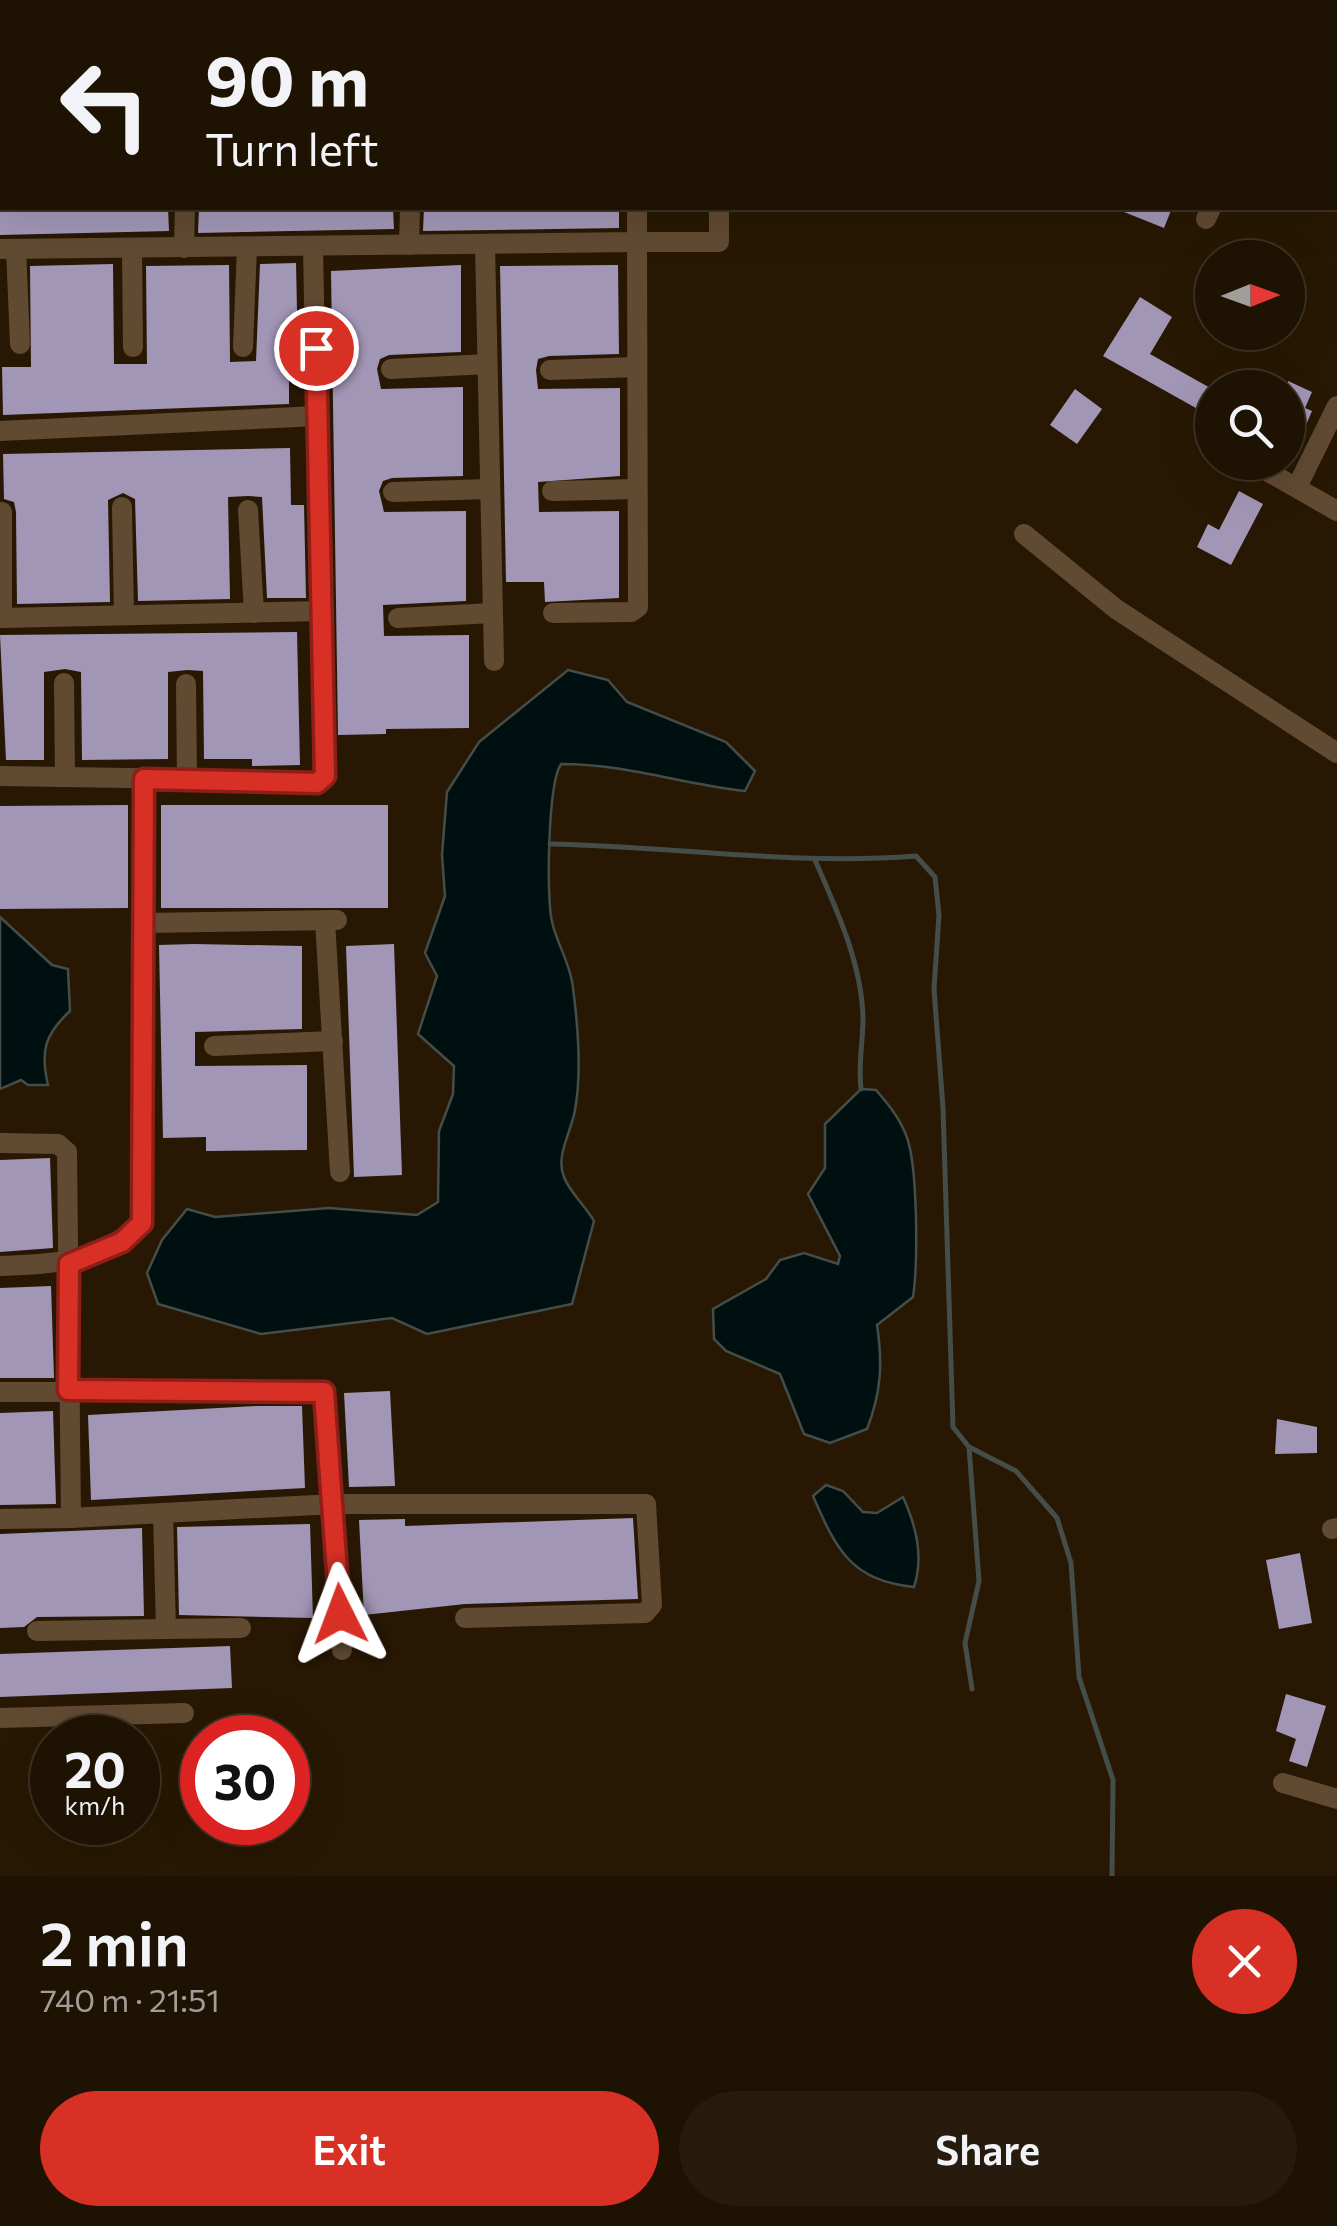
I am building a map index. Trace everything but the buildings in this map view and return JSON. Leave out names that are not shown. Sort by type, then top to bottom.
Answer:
[{"type":"street","points":[[184,248],[186,210]]},
{"type":"street","points":[[410,210],[410,245]]},
{"type":"street","points":[[553,613],[636,611],[637,210]]},
{"type":"street","points":[[20,344],[8,249],[719,242],[718,210]]},
{"type":"street","points":[[485,245],[494,661]]},
{"type":"street","points":[[0,776],[322,781],[313,246]]},
{"type":"street","points":[[244,347],[247,247]]},
{"type":"street","points":[[132,248],[133,347]]},
{"type":"street","points":[[391,370],[487,364]]},
{"type":"street","points":[[550,370],[636,367]]},
{"type":"street","points":[[1297,487],[1337,406]]},
{"type":"street","points":[[0,431],[318,416]]},
{"type":"street","points":[[1284,480],[1337,511]]},
{"type":"street","points":[[393,492],[490,489]]},
{"type":"street","points":[[552,492],[637,489]]},
{"type":"street","points":[[122,507],[124,616]]},
{"type":"street","points":[[248,510],[254,613]]},
{"type":"street","points":[[2,512],[1,618],[322,612]]},
{"type":"street","points":[[1024,534],[1116,609],[1337,753]]},
{"type":"street","points":[[398,618],[492,613]]},
{"type":"street","points":[[64,683],[65,778]]},
{"type":"street","points":[[186,684],[186,780]]},
{"type":"street","points":[[0,1266],[69,1264],[122,1242],[142,1223],[144,779]]},
{"type":"street","points":[[144,923],[332,920],[332,1041],[340,1172]]},
{"type":"street","points":[[214,1046],[332,1041]]},
{"type":"street","points":[[0,1143],[58,1144],[67,1152],[71,1518]]},
{"type":"street","points":[[0,1392],[320,1390],[328,1397],[342,1650]]},
{"type":"street","points":[[0,1518],[334,1504],[646,1504],[652,1605],[646,1613],[465,1618]]},
{"type":"street","points":[[164,1513],[166,1629]]},
{"type":"street","points":[[36,1632],[241,1628]]},
{"type":"street","points":[[0,1718],[184,1713]]},
{"type":"street","points":[[1283,1783],[1337,1799]]},
{"type":"shaded area","points":[[568,670],[608,680],[627,702],[726,742],[755,771],[745,791],[585,765],[561,764],[557,775],[549,840],[550,909],[572,979],[579,1065],[575,1110],[562,1169],[570,1188],[594,1221],[572,1304],[427,1334],[392,1318],[261,1334],[158,1304],[147,1273],[162,1240],[187,1209],[215,1217],[329,1208],[417,1215],[438,1202],[439,1131],[453,1094],[454,1066],[418,1034],[437,976],[425,953],[445,896],[442,855],[447,792],[479,742]]},
{"type":"shaded area","points":[[0,917],[52,965],[68,969],[70,1011],[55,1027],[47,1044],[48,1085],[28,1085],[21,1080],[0,1089]]},
{"type":"shaded area","points":[[861,1089],[876,1090],[885,1100],[900,1122],[910,1149],[916,1215],[915,1282],[913,1297],[877,1325],[879,1378],[867,1429],[830,1443],[804,1434],[780,1374],[726,1351],[714,1339],[713,1309],[766,1279],[780,1260],[804,1253],[838,1264],[840,1256],[808,1194],[825,1168],[825,1124]]},
{"type":"shaded area","points":[[826,1485],[843,1491],[863,1512],[877,1513],[903,1497],[917,1541],[914,1587],[875,1578],[849,1560],[813,1496]]},
{"type":"waterway","points":[[550,844],[824,859],[916,856],[935,877],[939,915],[934,989],[943,1108],[953,1427],[969,1447],[1016,1471],[1057,1518],[1071,1563],[1079,1677],[1113,1780],[1112,1876]]},
{"type":"waterway","points":[[815,860],[858,977],[863,1018],[861,1089]]},
{"type":"waterway","points":[[969,1447],[979,1581],[965,1643],[972,1689]]},
{"type":"route","points":[[316,348],[325,776],[317,783],[144,779],[142,1223],[122,1242],[69,1264],[68,1390],[324,1392],[328,1397],[340,1614]]}]
